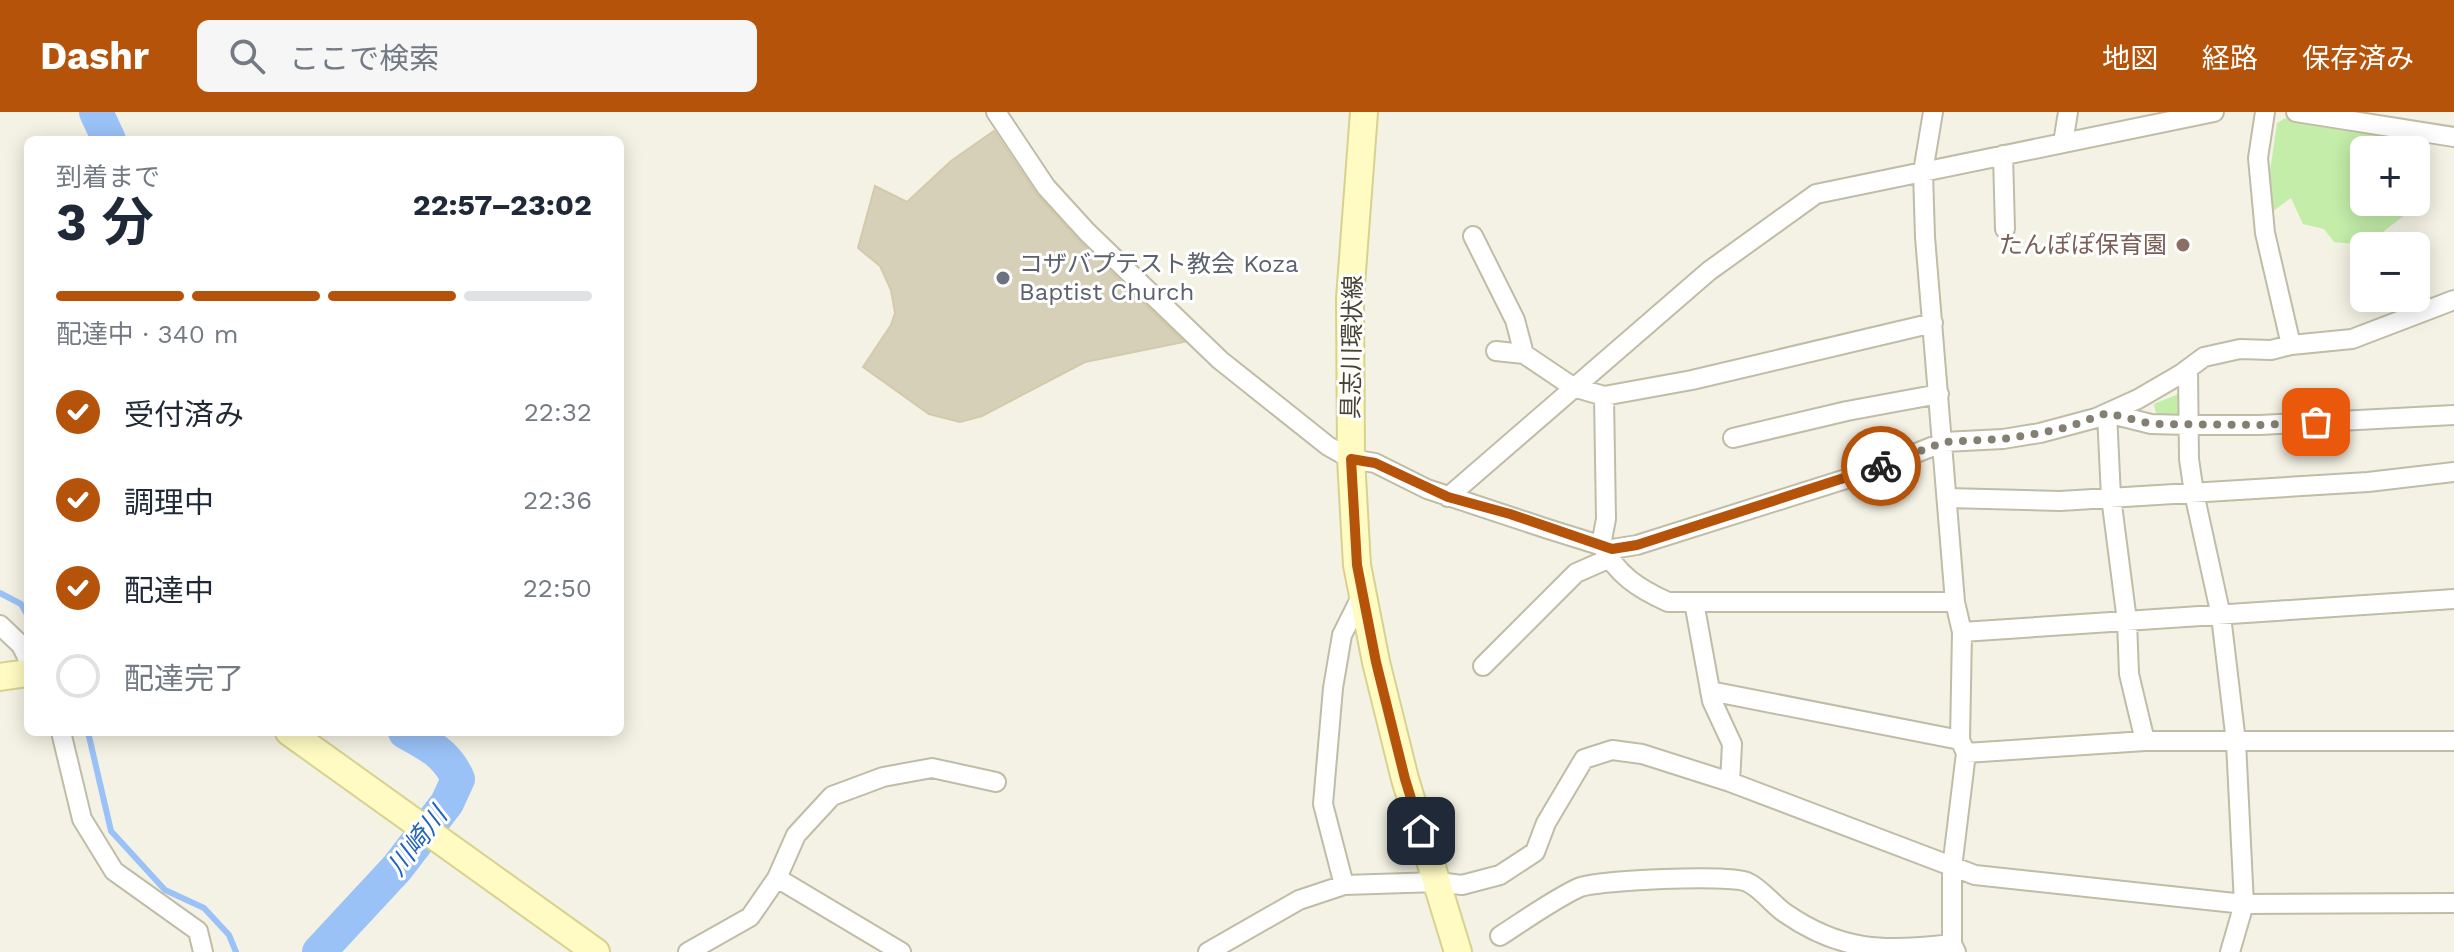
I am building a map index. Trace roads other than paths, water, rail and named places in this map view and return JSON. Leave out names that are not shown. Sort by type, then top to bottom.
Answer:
[{"type":"main road","name":"具志川環状線","points":[[1364,112],[1350,298],[1351,459],[1357,565],[1376,662],[1405,779],[1458,952]]},
{"type":"main road","points":[[0,677],[24,674]]},
{"type":"main road","points":[[295,736],[596,952]]},
{"type":"street","points":[[996,112],[1046,187],[1087,232],[1220,360],[1328,446],[1351,459],[1375,463],[1448,497],[1510,514],[1604,552],[1638,589],[1668,602],[1955,602]]},
{"type":"street","points":[[1500,936],[1580,887],[1625,881],[1712,879],[1747,882],[1785,913],[1825,939],[1853,948],[1954,948],[1952,868],[1963,747],[1962,632],[1955,602],[1925,237],[1923,172],[1933,112]]},
{"type":"street","points":[[2063,143],[2068,112]]},
{"type":"street","points":[[1448,497],[1709,271],[1816,194],[2214,112]]},
{"type":"street","points":[[2265,112],[2258,158],[2265,233],[2291,345]]},
{"type":"street","points":[[2296,112],[2454,137]]},
{"type":"street","points":[[2003,155],[2005,229]]},
{"type":"street","points":[[1473,236],[1515,320],[1524,354]]},
{"type":"street","points":[[1483,666],[1576,573],[1604,552],[1637,545],[1868,472],[1944,442],[2003,439],[2068,427],[2138,399],[2204,357],[2240,349],[2271,350],[2352,339],[2454,300]]},
{"type":"street","points":[[1496,351],[1524,354],[1573,387],[1604,396],[1692,380],[1933,323]]},
{"type":"street","points":[[2188,369],[2188,425],[2194,493],[2221,616],[2236,742],[2244,904],[2230,952]]},
{"type":"street","points":[[1733,438],[1847,411],[1939,394]]},
{"type":"street","points":[[1604,396],[1604,552]]},
{"type":"street","points":[[2107,413],[2151,424],[2188,425],[2260,425],[2454,415]]},
{"type":"street","points":[[2107,413],[2111,497],[2127,621],[2129,674],[2145,741]]},
{"type":"street","points":[[1948,498],[2060,501],[2368,482],[2454,472]]},
{"type":"street","points":[[1344,885],[1323,804],[1333,688],[1342,635],[1363,593]]},
{"type":"street","points":[[1962,632],[2454,599]]},
{"type":"street","points":[[1694,602],[1712,701],[1732,744],[1730,782]]},
{"type":"street","points":[[0,625],[24,651]]},
{"type":"street","points":[[1710,691],[1963,747],[2145,741],[2454,741]]},
{"type":"street","points":[[62,736],[82,819],[114,871],[198,931],[203,952]]},
{"type":"street","points":[[1208,952],[1299,900],[1344,885],[1438,882],[1462,885],[1500,875],[1535,852],[1546,823],[1584,759],[1612,750],[1642,754],[1730,782],[1975,875],[2244,904],[2454,903]]},
{"type":"street","points":[[688,952],[750,917],[777,878],[796,835],[832,796],[883,777],[932,768],[996,782]]},
{"type":"street","points":[[777,878],[901,952]]},
{"type":"waterway","name":"川崎川","points":[[96,112],[107,136]]},
{"type":"waterway","points":[[0,593],[21,604],[24,609]]},
{"type":"waterway","points":[[89,736],[111,831],[165,890],[204,908],[229,935],[236,952]]},
{"type":"waterway","name":"川崎川","points":[[319,952],[397,868],[447,803],[458,779],[443,757],[412,736]]},
{"type":"place","name":"たんぽぽ保育園","points":[[2183,245]]},
{"type":"place","name":"コザバプテスト教会 Koza Baptist Church","points":[[1003,278]]}]
